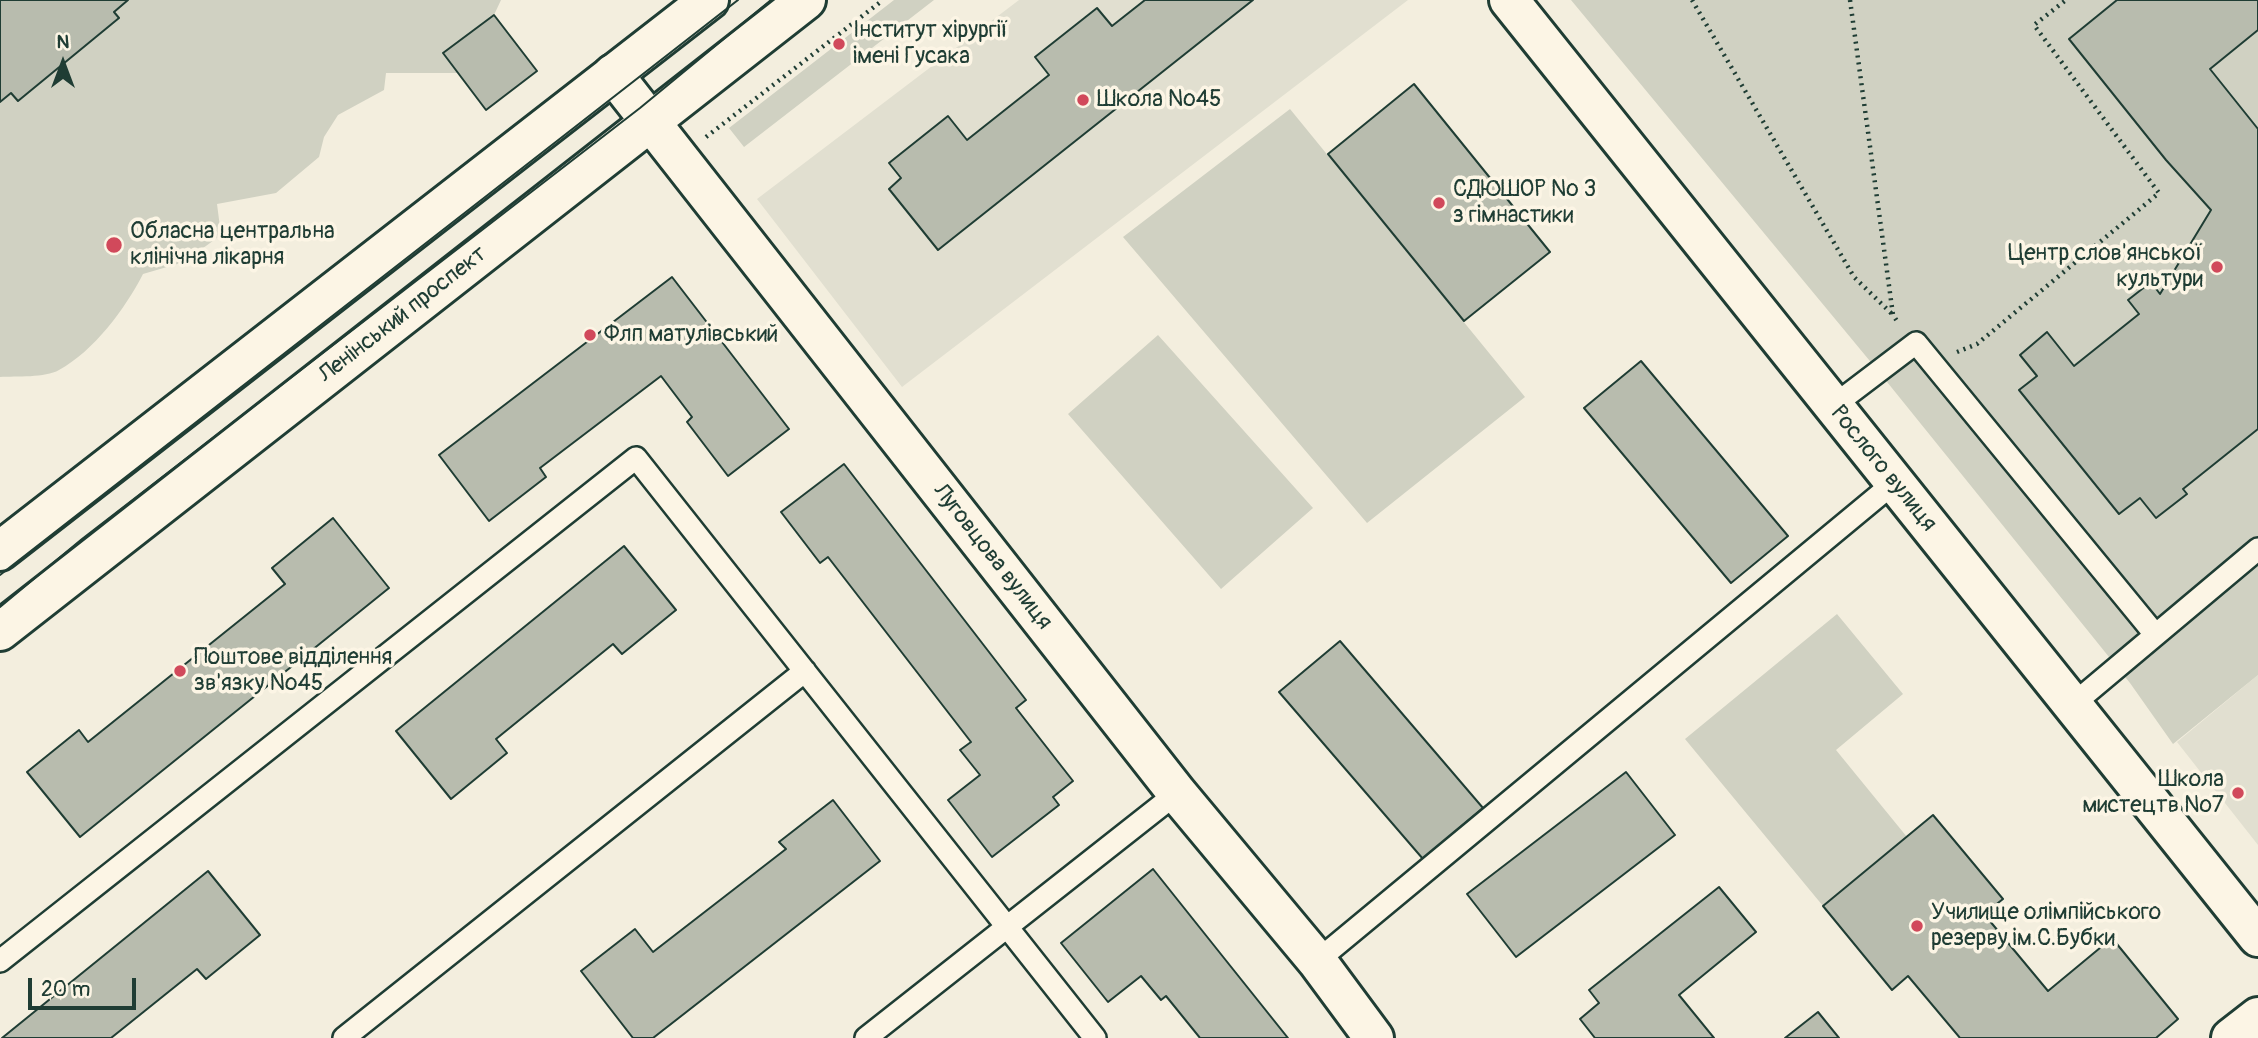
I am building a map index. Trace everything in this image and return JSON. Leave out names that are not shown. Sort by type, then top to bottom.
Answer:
[{"type":"street","points":[[0,551],[709,0]]},
{"type":"street","name":"Ленінський проспект","points":[[0,631],[806,0]]},
{"type":"street","name":"Рослого вулиця","points":[[1509,0],[2258,937]]},
{"type":"street","name":"Луговцова вулиця","points":[[613,74],[1177,793],[1317,961],[1374,1038]]},
{"type":"street","points":[[2231,1038],[2258,1017]]},
{"type":"lane","points":[[1833,406],[1916,343],[2154,633]]},
{"type":"lane","points":[[0,961],[636,458],[1094,1038]]},
{"type":"lane","points":[[1317,961],[1895,482]]},
{"type":"lane","points":[[2071,706],[2154,633],[2258,549]]},
{"type":"lane","points":[[344,1038],[805,671]]},
{"type":"lane","points":[[866,1038],[1177,793]]},
{"type":"path","points":[[679,158],[883,0]]},
{"type":"path","points":[[1692,0],[1854,277],[1893,315],[1916,343],[1955,353],[1977,344],[2159,193],[2034,25],[2066,0]]},
{"type":"path","points":[[1850,0],[1893,315]]},
{"type":"shaded area","name":"Обласна центральна клінічна лікарня","points":[[128,0],[501,0],[494,15],[443,53],[458,73],[386,73],[384,90],[338,115],[324,137],[319,157],[276,193],[217,204],[221,235],[184,262],[143,274],[107,328],[72,362],[53,373],[0,377],[0,102]]},
{"type":"shaded area","points":[[894,0],[934,0],[744,147],[729,128]]},
{"type":"shaded area","name":"Школа №45","points":[[1019,0],[1408,0],[902,387],[757,199]]},
{"type":"shaded area","points":[[1571,0],[2258,0],[2258,675],[2173,744],[2130,683],[1879,372]]},
{"type":"shaded area","points":[[1290,109],[1525,397],[1367,523],[1123,237]]},
{"type":"shaded area","points":[[1158,335],[1313,508],[1221,589],[1068,414]]},
{"type":"shaded area","points":[[1837,614],[1903,694],[1836,750],[1907,837],[1823,906],[1685,739]]},
{"type":"shaded area","name":"Школа мистецтв №7","points":[[2258,675],[2258,845],[2177,742]]},
{"type":"building","points":[[0,0],[128,0],[114,12],[119,18],[18,101],[11,93],[0,102]]},
{"type":"building","points":[[1145,0],[1253,0],[938,250],[889,189],[901,178],[889,163],[948,116],[967,140],[1049,75],[1035,57],[1097,8],[1112,26]]},
{"type":"building","name":"Центр слов'янської культури","points":[[2117,0],[2258,0],[2258,30],[2210,69],[2258,129],[2258,429],[2183,489],[2187,494],[2156,518],[2140,498],[2119,514],[2019,390],[2037,376],[2020,355],[2047,332],[2074,366],[2139,314],[2128,300],[2151,282],[2160,294],[2211,210],[2166,160],[2069,39]]},
{"type":"building","points":[[494,15],[537,71],[486,110],[443,53]]},
{"type":"building","name":"СДЮШОР № 3 з гімнастики","points":[[1414,84],[1550,252],[1464,321],[1328,154]]},
{"type":"building","points":[[672,277],[789,429],[728,476],[687,422],[692,417],[661,376],[540,468],[546,477],[489,521],[439,455]]},
{"type":"building","points":[[1641,361],[1788,536],[1731,583],[1584,408]]},
{"type":"building","points":[[844,464],[1026,700],[1016,708],[1073,781],[1053,797],[1059,805],[992,857],[948,800],[980,775],[960,750],[971,742],[828,557],[820,563],[781,512]]},
{"type":"building","points":[[333,518],[389,588],[80,837],[27,772],[79,730],[88,742],[285,584],[272,568]]},
{"type":"building","points":[[624,546],[676,610],[622,654],[613,644],[496,739],[507,753],[451,799],[396,731]]},
{"type":"building","points":[[1340,641],[1483,808],[1423,859],[1279,692]]},
{"type":"building","points":[[1626,772],[1675,835],[1516,957],[1467,894]]},
{"type":"building","points":[[833,800],[880,861],[653,1038],[633,1038],[581,971],[635,929],[653,952],[786,849],[779,842]]},
{"type":"building","name":"Училище олімпійського резерву ім.С.Бубки","points":[[1933,815],[2003,899],[1984,914],[2048,991],[2112,938],[2178,1019],[2156,1038],[1960,1038],[1908,976],[1892,990],[1823,906]]},
{"type":"building","points":[[1153,869],[1288,1038],[1200,1038],[1166,996],[1161,1000],[1141,976],[1108,1002],[1061,943]]},
{"type":"building","points":[[208,871],[260,935],[206,979],[197,969],[111,1038],[2,1038]]},
{"type":"building","points":[[1719,887],[1756,932],[1679,995],[1714,1038],[1595,1038],[1580,1019],[1599,1003],[1589,990]]},
{"type":"building","points":[[1818,1012],[1839,1038],[1785,1038]]},
{"type":"tram line","points":[[0,575],[738,0]]},
{"type":"tram line","points":[[0,607],[82,539],[640,108],[771,0]]},
{"type":"place","name":"Інститут хірургії імені Гусака","points":[[839,44]]},
{"type":"place","name":"Школа №45","points":[[1083,100]]},
{"type":"place","name":"СДЮШОР № 3 з гімнастики","points":[[1439,203]]},
{"type":"place","name":"Обласна центральна клінічна лікарня","points":[[114,245]]},
{"type":"place","name":"Центр слов'янської культури","points":[[2217,267]]},
{"type":"place","name":"Флп матулівський","points":[[590,335]]},
{"type":"place","name":"Поштове відділення зв'язку №45","points":[[180,671]]},
{"type":"place","name":"Школа мистецтв №7","points":[[2238,793]]},
{"type":"place","name":"Училище олімпійського резерву ім.С.Бубки","points":[[1917,926]]}]
